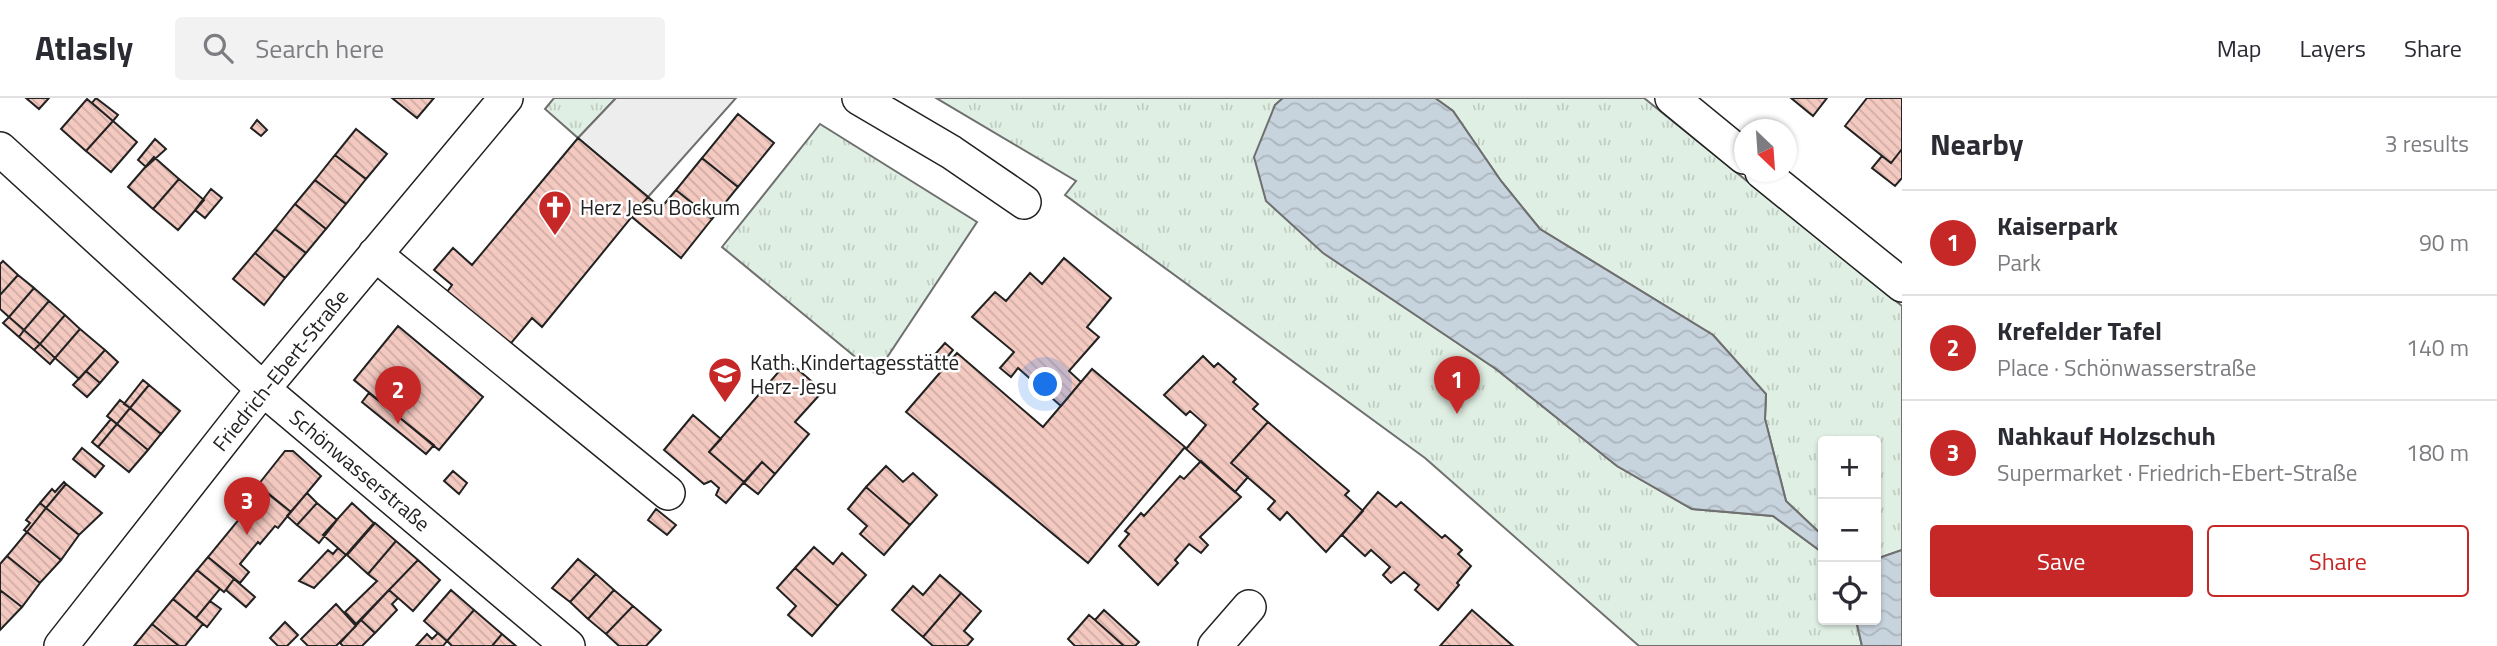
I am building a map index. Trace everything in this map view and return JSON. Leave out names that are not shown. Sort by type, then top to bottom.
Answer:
[{"type":"street","name":"Friedrich-Ebert-Straße","points":[[61,646],[263,389],[506,98]]},
{"type":"street","points":[[859,98],[951,152],[1024,202]]},
{"type":"street","points":[[1672,98],[1734,148]]},
{"type":"street","name":"Schönwasserstraße","points":[[0,149],[263,389],[568,646]]},
{"type":"street","points":[[1774,182],[1902,285]]},
{"type":"street","points":[[375,254],[668,493]]},
{"type":"street","points":[[1215,646],[1249,607]]},
{"type":"green space","points":[[554,98],[616,98],[578,138],[545,109]]},
{"type":"green space","points":[[936,98],[1283,98],[1275,105],[1324,253],[1496,369],[1617,466],[1692,509],[1773,516],[1818,549],[1818,625],[1857,625],[1862,646],[1639,646],[1425,458],[1065,195],[1076,181]]},
{"type":"green space","points":[[1435,98],[1644,98],[1734,171],[1734,182],[1748,182],[1902,306],[1902,550],[1881,557],[1881,436],[1818,436],[1818,531],[1786,501],[1765,419],[1766,394],[1713,335],[1540,229],[1501,181],[1453,111]]},
{"type":"green space","points":[[820,124],[977,222],[876,374],[722,247]]},
{"type":"shaded area","points":[[616,98],[736,98],[648,197],[578,138]]},
{"type":"water","points":[[1283,98],[1435,98],[1453,111],[1501,181],[1540,229],[1713,335],[1766,394],[1765,419],[1786,501],[1818,531],[1818,549],[1773,516],[1692,509],[1617,466],[1496,369],[1323,253],[1266,201],[1254,157],[1275,105]]},
{"type":"water","points":[[1902,550],[1902,646],[1862,646],[1857,625],[1881,625],[1881,557]]},
{"type":"building","points":[[26,98],[49,98],[39,109]]},
{"type":"building","points":[[96,98],[118,115],[113,121],[92,103]]},
{"type":"building","points":[[392,98],[434,98],[417,118]]},
{"type":"building","points":[[1791,98],[1827,98],[1813,116]]},
{"type":"building","points":[[1867,98],[1902,98],[1902,149],[1891,163],[1845,126]]},
{"type":"building","points":[[87,99],[113,121],[86,151],[61,129]]},
{"type":"building","points":[[738,114],[774,143],[738,187],[702,158]]},
{"type":"building","points":[[257,120],[267,130],[261,136],[251,128]]},
{"type":"building","points":[[113,121],[137,142],[111,172],[86,151]]},
{"type":"building","points":[[356,129],[387,154],[366,179],[335,155]]},
{"type":"building","name":"Herz Jesu Bockum","points":[[578,138],[648,197],[542,327],[532,318],[507,348],[444,296],[452,285],[434,270],[453,248],[472,265]]},
{"type":"building","points":[[155,139],[166,149],[146,167],[138,160]]},
{"type":"building","points":[[1902,149],[1902,178],[1895,186],[1872,168],[1882,156],[1891,163]]},
{"type":"building","points":[[335,155],[366,179],[346,204],[315,180]]},
{"type":"building","points":[[154,157],[179,179],[153,209],[128,187]]},
{"type":"building","points":[[702,158],[738,187],[712,219],[676,190]]},
{"type":"building","points":[[179,179],[204,200],[178,230],[153,209]]},
{"type":"building","points":[[315,180],[346,204],[326,229],[295,204]]},
{"type":"building","points":[[211,189],[222,198],[205,218],[195,210]]},
{"type":"building","points":[[676,190],[712,219],[681,258],[632,217],[648,197],[661,208]]},
{"type":"building","points":[[295,204],[326,229],[306,253],[275,229]]},
{"type":"building","points":[[275,229],[306,253],[285,278],[255,253]]},
{"type":"building","points":[[255,253],[285,278],[264,305],[233,279]]},
{"type":"building","points":[[1064,258],[1111,298],[1087,327],[1099,337],[1069,371],[1081,382],[1061,406],[1018,368],[1011,377],[1000,368],[1014,352],[972,317],[995,292],[1006,301],[1030,273],[1042,284]]},
{"type":"building","points":[[3,261],[18,275],[0,295],[0,264]]},
{"type":"building","points":[[18,275],[34,288],[9,317],[0,309],[0,295]]},
{"type":"building","points":[[34,288],[49,301],[24,330],[9,317]]},
{"type":"building","points":[[49,301],[65,315],[40,344],[24,330]]},
{"type":"building","points":[[65,315],[80,329],[55,358],[40,344]]},
{"type":"building","points":[[9,317],[24,330],[19,337],[3,323]]},
{"type":"building","points":[[398,326],[483,397],[439,450],[354,380]]},
{"type":"building","points":[[80,329],[105,350],[79,379],[55,358]]},
{"type":"building","points":[[24,330],[40,344],[34,350],[19,337]]},
{"type":"building","points":[[945,343],[953,350],[939,367],[930,360]]},
{"type":"building","points":[[40,344],[55,358],[50,364],[34,350]]},
{"type":"building","points":[[105,350],[118,362],[100,383],[86,371]]},
{"type":"building","points":[[957,353],[1043,427],[1092,369],[1185,447],[1088,563],[906,412]]},
{"type":"building","points":[[1203,356],[1214,367],[1218,363],[1236,379],[1233,382],[1258,404],[1253,409],[1268,422],[1231,463],[1248,477],[1235,492],[1186,449],[1206,425],[1190,411],[1186,415],[1164,395]]},
{"type":"building","points":[[788,361],[823,391],[795,422],[809,434],[775,474],[762,462],[744,482],[709,452]]},
{"type":"building","points":[[86,371],[100,383],[87,397],[73,385]]},
{"type":"building","points":[[143,380],[149,385],[130,408],[124,404]]},
{"type":"building","points":[[149,385],[180,411],[161,434],[130,408]]},
{"type":"building","points":[[369,393],[434,445],[426,454],[362,402]]},
{"type":"building","points":[[120,400],[130,408],[117,424],[107,416]]},
{"type":"building","points":[[130,408],[161,434],[148,450],[117,424]]},
{"type":"building","points":[[693,415],[721,439],[709,452],[744,482],[726,503],[716,495],[719,488],[711,481],[704,484],[664,450]]},
{"type":"building","points":[[111,419],[117,424],[98,447],[92,442]]},
{"type":"building","points":[[1268,422],[1349,491],[1345,495],[1363,511],[1326,552],[1287,512],[1280,520],[1268,509],[1275,501],[1231,463]]},
{"type":"building","points":[[117,424],[148,450],[129,472],[98,447]]},
{"type":"building","points":[[82,448],[104,466],[95,477],[73,459]]},
{"type":"building","points":[[285,451],[293,451],[321,476],[291,512],[258,485]]},
{"type":"building","points":[[1201,461],[1241,497],[1200,537],[1208,545],[1201,553],[1189,544],[1175,560],[1178,563],[1158,585],[1119,546],[1129,534],[1125,531],[1141,513],[1144,516],[1180,476],[1184,479]]},
{"type":"building","points":[[762,462],[775,474],[758,494],[744,483]]},
{"type":"building","points":[[886,466],[903,482],[913,473],[937,495],[910,525],[866,487]]},
{"type":"building","points":[[453,471],[467,483],[459,494],[444,481]]},
{"type":"building","points":[[64,482],[66,484],[46,508],[40,503],[52,489],[55,492]]},
{"type":"building","points":[[66,484],[102,513],[79,535],[46,508]]},
{"type":"building","points":[[866,487],[910,525],[884,555],[860,534],[867,526],[848,509]]},
{"type":"building","points":[[263,490],[291,512],[278,528],[275,526],[260,544],[258,542],[240,564],[249,572],[240,583],[208,557]]},
{"type":"building","points":[[1378,492],[1396,507],[1401,502],[1442,538],[1445,535],[1462,550],[1458,554],[1471,566],[1438,610],[1415,590],[1419,585],[1404,572],[1391,583],[1383,575],[1390,567],[1371,550],[1365,556],[1342,535]]},
{"type":"building","points":[[307,493],[317,503],[297,525],[287,516]]},
{"type":"building","points":[[40,503],[46,508],[27,532],[24,530],[30,523],[26,520]]},
{"type":"building","points":[[317,503],[337,520],[319,543],[297,525]]},
{"type":"building","points":[[352,503],[374,523],[346,555],[323,535]]},
{"type":"building","points":[[46,508],[79,535],[61,560],[27,532]]},
{"type":"building","points":[[656,509],[676,525],[667,535],[648,520]]},
{"type":"building","points":[[375,523],[396,541],[368,574],[347,555]]},
{"type":"building","points":[[27,532],[61,560],[40,583],[7,556]]},
{"type":"building","points":[[396,541],[418,560],[356,624],[345,612],[377,581],[368,574]]},
{"type":"building","points":[[814,547],[833,564],[842,553],[866,575],[838,606],[795,568]]},
{"type":"building","points":[[338,548],[346,555],[314,588],[299,581],[328,550],[333,554]]},
{"type":"building","points":[[7,556],[40,583],[22,607],[0,590],[0,564]]},
{"type":"building","points":[[208,557],[234,579],[224,592],[197,570]]},
{"type":"building","points":[[578,559],[596,574],[570,602],[552,588]]},
{"type":"building","points":[[418,560],[440,580],[413,611],[389,590]]},
{"type":"building","points":[[795,568],[838,606],[812,636],[788,615],[796,606],[777,588]]},
{"type":"building","points":[[197,570],[220,589],[196,618],[173,599]]},
{"type":"building","points":[[596,574],[614,590],[588,619],[570,602]]},
{"type":"building","points":[[940,575],[961,593],[923,637],[892,610],[913,586],[923,595]]},
{"type":"building","points":[[234,579],[255,597],[246,607],[226,590]]},
{"type":"building","points":[[0,590],[22,607],[0,630]]},
{"type":"building","points":[[389,590],[398,598],[392,604],[397,610],[375,633],[361,620]]},
{"type":"building","points":[[451,590],[474,610],[447,641],[424,621]]},
{"type":"building","points":[[614,590],[633,606],[606,634],[588,619]]},
{"type":"building","points":[[961,593],[981,611],[964,631],[973,639],[967,646],[933,646],[923,637]]},
{"type":"building","points":[[173,599],[203,624],[185,646],[179,646],[152,624]]},
{"type":"building","points":[[210,601],[221,609],[207,627],[196,618]]},
{"type":"building","points":[[336,604],[356,626],[336,646],[308,646],[301,639]]},
{"type":"building","points":[[633,606],[661,630],[646,646],[619,646],[606,634]]},
{"type":"building","points":[[474,610],[502,634],[492,646],[452,646],[447,641]]},
{"type":"building","points":[[1104,610],[1139,642],[1135,646],[1124,646],[1095,620]]},
{"type":"building","points":[[1472,610],[1513,646],[1440,646]]},
{"type":"building","points":[[1089,615],[1124,646],[1075,646],[1068,639]]},
{"type":"building","points":[[361,620],[375,633],[362,646],[343,646],[340,643]]},
{"type":"building","points":[[285,622],[298,635],[287,646],[278,646],[270,638]]},
{"type":"building","points":[[152,624],[179,646],[134,646]]},
{"type":"building","points":[[438,633],[447,641],[443,646],[416,646],[427,634],[432,639]]},
{"type":"building","points":[[502,634],[516,646],[492,646]]},
{"type":"place","name":"Herz Jesu Bockum","points":[[555,237]]},
{"type":"place","name":"Kath. Kindertagesstätte Herz-Jesu","points":[[725,404]]},
{"type":"place","name":"Kaiserpark","points":[[1457,414]]},
{"type":"place","name":"Krefelder Tafel","points":[[398,424]]},
{"type":"place","name":"Nahkauf Holzschuh","points":[[247,535]]}]
